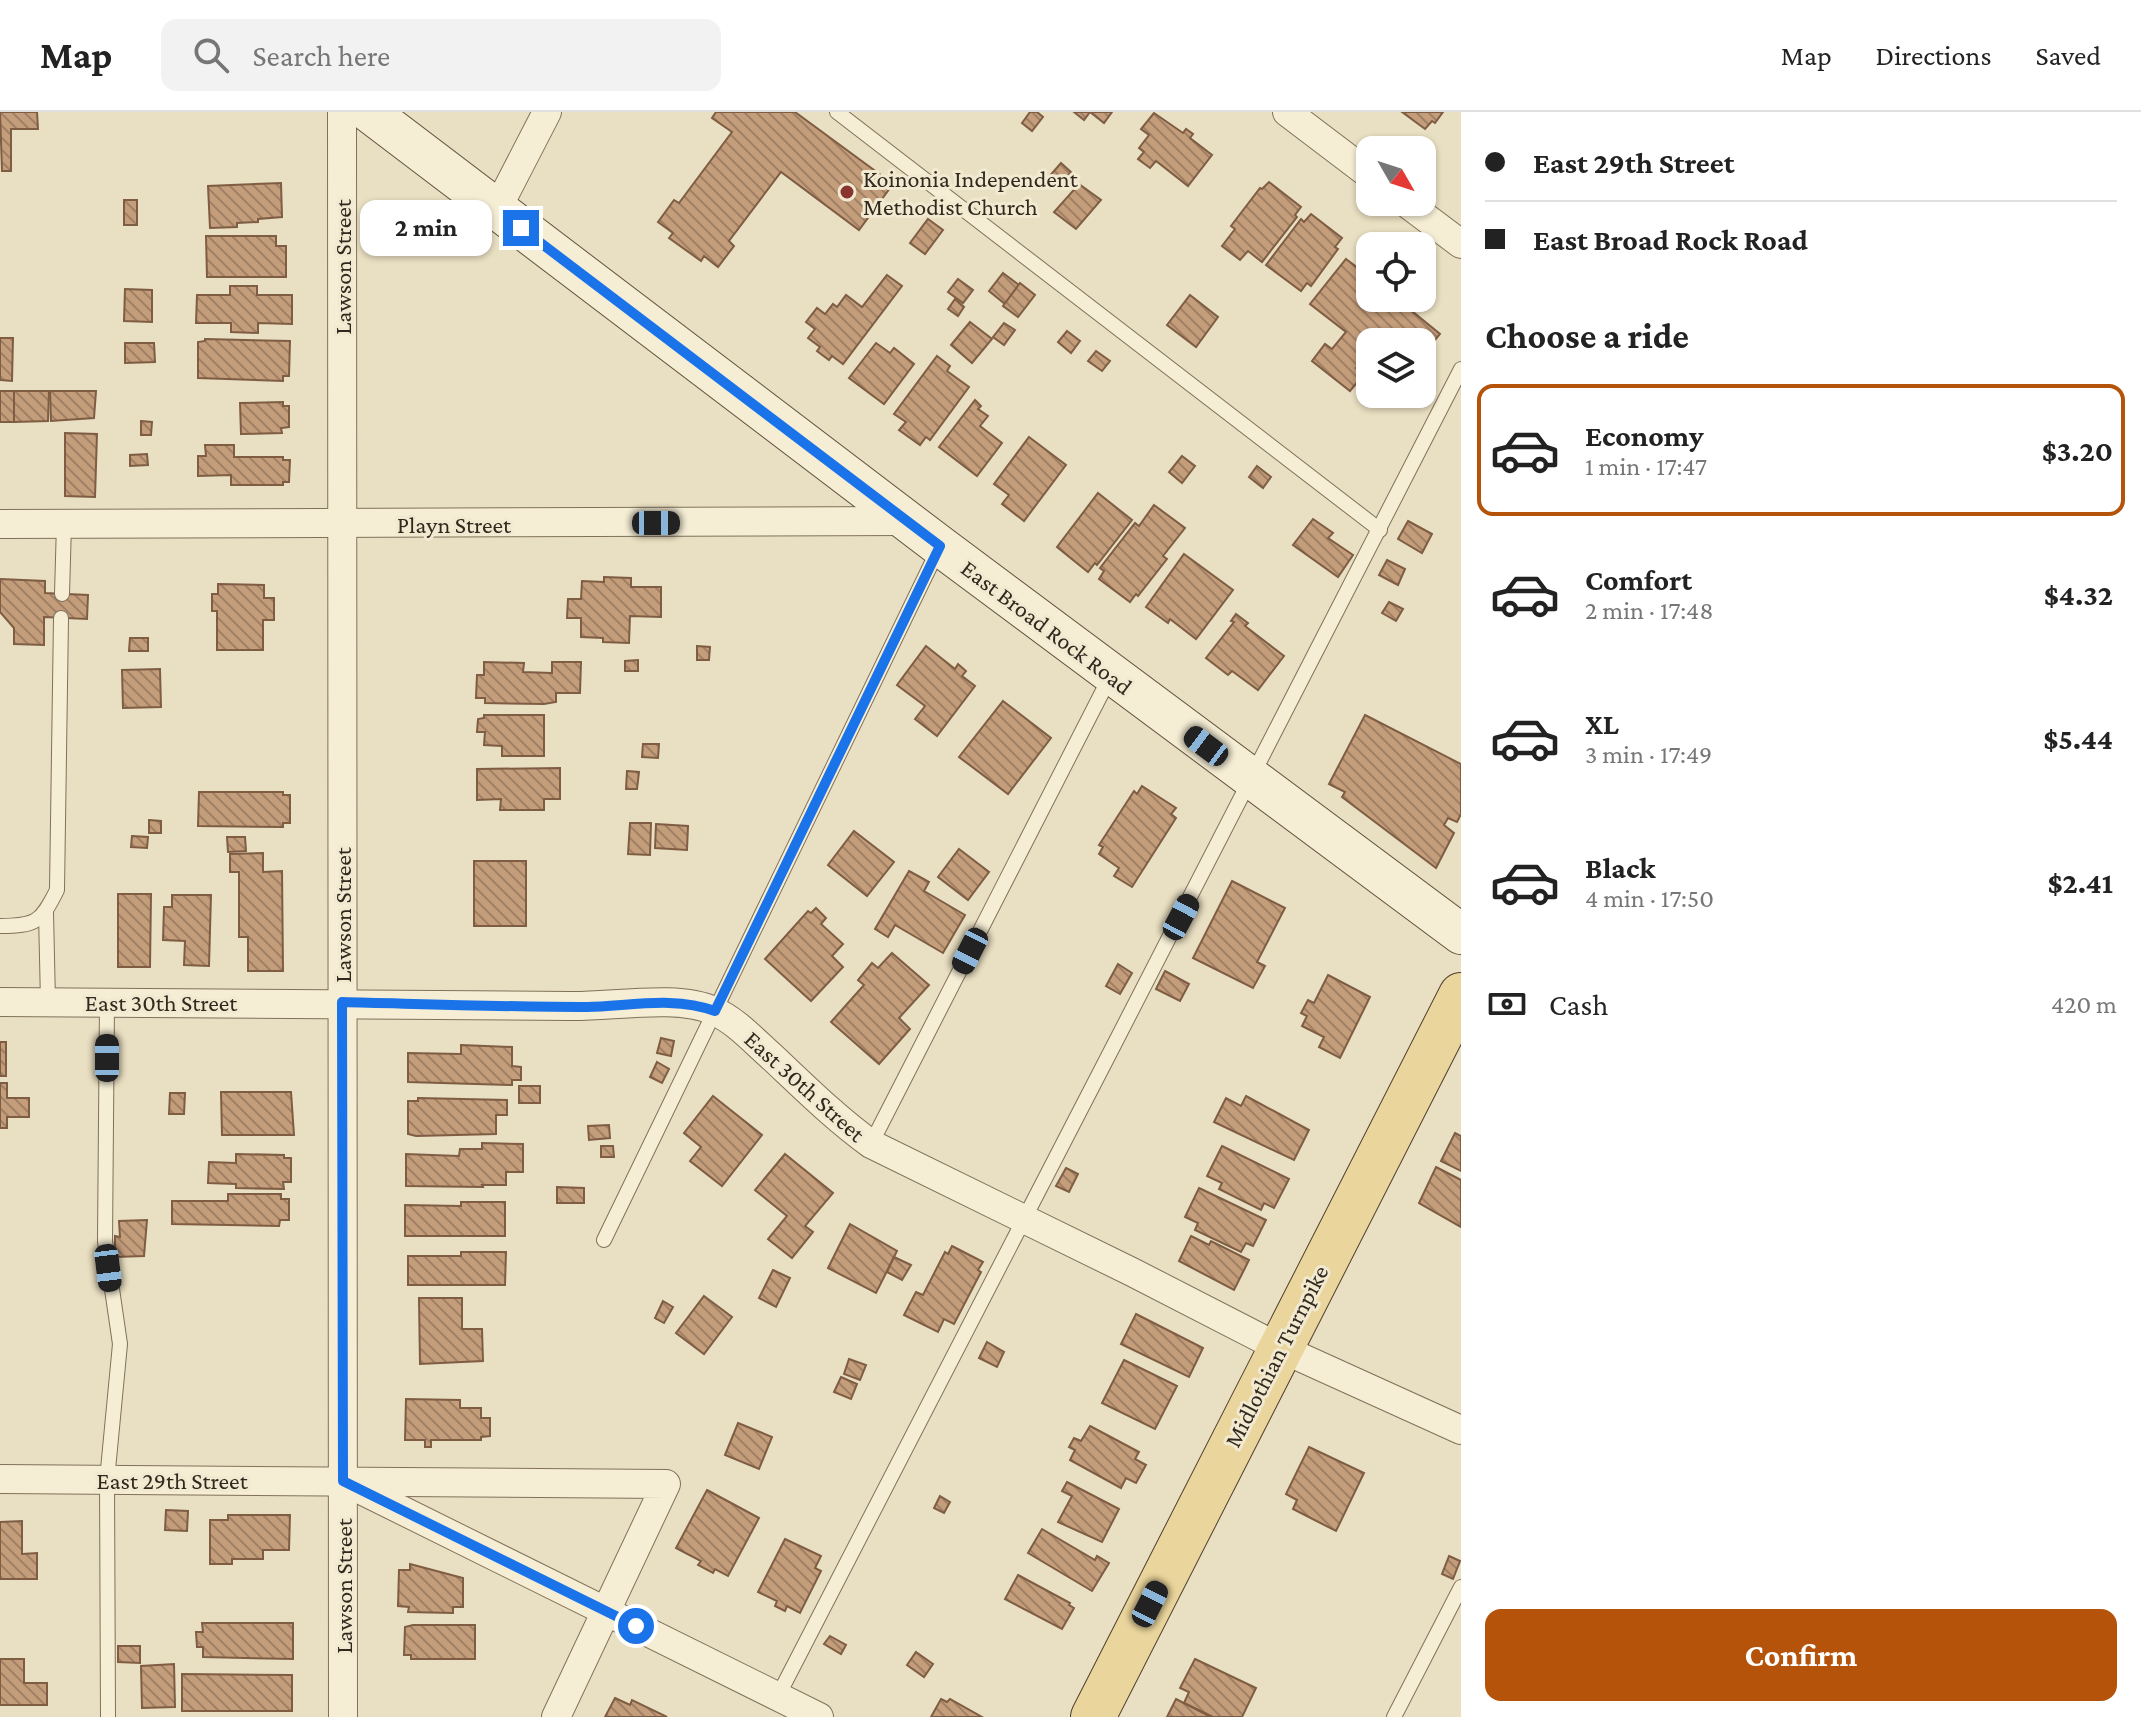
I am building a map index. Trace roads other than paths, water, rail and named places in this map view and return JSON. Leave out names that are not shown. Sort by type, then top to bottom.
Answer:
[{"type":"main road","name":"East Broad Rock Road","points":[[369,112],[940,546],[1461,934]]},
{"type":"main road","name":"Midlothian Turnpike","points":[[1093,1717],[1461,995]]},
{"type":"street","name":"Lawson Street","points":[[342,112],[343,1717]]},
{"type":"street","points":[[497,209],[547,112]]},
{"type":"street","points":[[1287,112],[1356,164]]},
{"type":"street","points":[[1424,216],[1461,244]]},
{"type":"street","name":"Playn Street","points":[[0,524],[908,521]]},
{"type":"street","name":"East 30th Street","points":[[0,1002],[342,1002],[589,1007],[679,1002],[699,1005],[715,1011],[743,1031],[849,1129],[871,1144],[1280,1348],[1461,1430]]},
{"type":"street","name":"East 29th Street","points":[[0,1479],[666,1484],[607,1612]]},
{"type":"street","name":"East 29th Street","points":[[343,1481],[819,1717]]},
{"type":"street","points":[[556,1717],[607,1612]]},
{"type":"lane","points":[[837,112],[1380,530]]},
{"type":"lane","points":[[778,1696],[1022,1218],[1253,781],[1461,369]]},
{"type":"lane","points":[[62,594],[64,524]]},
{"type":"lane","points":[[604,1240],[940,546]]},
{"type":"lane","points":[[48,1002],[46,913],[57,890],[61,618]]},
{"type":"lane","points":[[871,1144],[1112,675]]},
{"type":"lane","points":[[0,926],[27,926],[46,913]]},
{"type":"lane","points":[[107,1002],[105,1241],[120,1344],[107,1480],[108,1717]]},
{"type":"lane","points":[[1397,1716],[1461,1587]]},
{"type":"place","name":"Koinonia Independent Methodist Church","points":[[847,192]]}]
